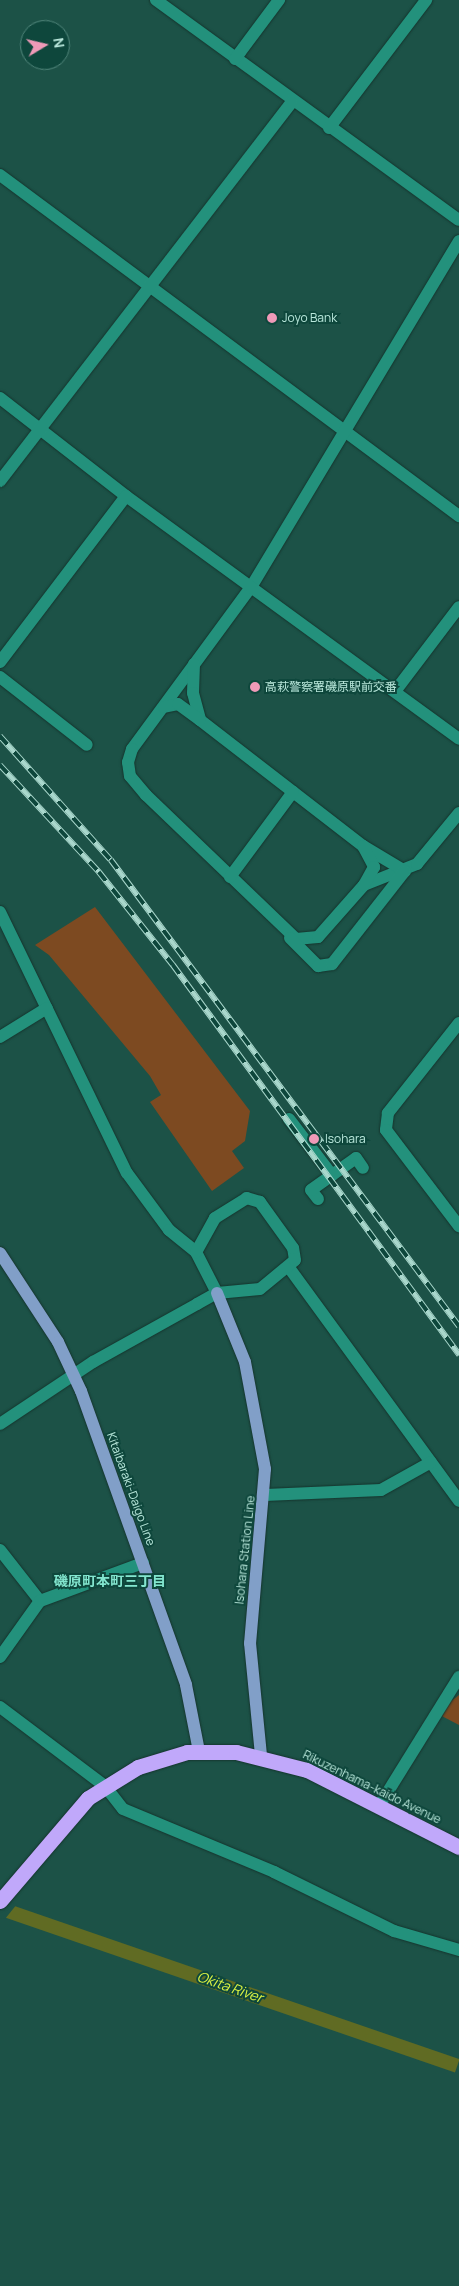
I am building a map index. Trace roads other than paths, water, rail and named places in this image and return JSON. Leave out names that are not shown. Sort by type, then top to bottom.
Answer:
[{"type":"highway","name":"Rikuzenhama-kaido Avenue","points":[[0,1901],[73,1813],[105,1786],[156,1759],[199,1751],[262,1756],[307,1770],[459,1847]]},
{"type":"main road","name":"Kitaibaraki-Daigo Line","points":[[0,1253],[74,1374],[186,1685],[199,1751]]},
{"type":"main road","name":"Isohara Station Line","points":[[217,1293],[244,1362],[257,1413],[265,1495],[250,1643],[262,1756]]},
{"type":"street","points":[[156,0],[292,102],[459,220]]},
{"type":"street","points":[[235,59],[279,0]]},
{"type":"street","points":[[329,128],[426,0]]},
{"type":"street","points":[[0,481],[292,102]]},
{"type":"street","points":[[0,175],[459,516]]},
{"type":"street","points":[[405,871],[332,964],[318,966],[130,776],[132,749],[251,587],[459,240]]},
{"type":"street","points":[[0,398],[126,496],[396,690],[459,739]]},
{"type":"street","points":[[0,662],[126,496]]},
{"type":"street","points":[[396,690],[459,607]]},
{"type":"street","points":[[194,664],[193,693],[200,720]]},
{"type":"street","points":[[0,677],[87,745]]},
{"type":"street","points":[[164,707],[178,704],[363,846],[405,871]]},
{"type":"street","points":[[230,877],[293,792]]},
{"type":"street","points":[[364,885],[405,871],[422,860],[459,813]]},
{"type":"street","points":[[285,933],[296,939],[318,937],[364,885],[374,868],[363,846]]},
{"type":"street","points":[[0,912],[127,1173],[169,1230],[196,1252],[217,1293]]},
{"type":"street","points":[[0,1037],[47,1008]]},
{"type":"street","points":[[459,1023],[388,1113],[386,1130],[459,1226]]},
{"type":"street","points":[[289,1119],[332,1175]]},
{"type":"street","points":[[318,1195],[332,1175],[359,1166]]},
{"type":"street","points":[[0,1424],[74,1374],[217,1293],[252,1292],[290,1269],[295,1260],[293,1248],[260,1202],[248,1198],[215,1218],[196,1252]]},
{"type":"street","points":[[290,1269],[459,1501]]},
{"type":"street","points":[[265,1495],[381,1490],[431,1462]]},
{"type":"street","points":[[0,1550],[40,1601]]},
{"type":"street","points":[[0,1658],[40,1601],[143,1563]]},
{"type":"street","points":[[379,1806],[459,1677]]},
{"type":"street","points":[[0,1708],[105,1786],[123,1809],[274,1872],[394,1931],[459,1950]]},
{"type":"water","name":"Okita River","points":[[0,1901],[459,2059],[455,2072],[0,1916]]},
{"type":"railway","points":[[0,736],[111,860],[459,1326]]},
{"type":"railway","points":[[0,765],[99,872],[173,965],[459,1355]]},
{"type":"place","name":"Joyo Bank","points":[[272,318]]},
{"type":"place","name":"高萩警察署磯原駅前交番","points":[[255,687]]},
{"type":"place","name":"Isohara","points":[[314,1139]]},
{"type":"district","name":"磯原町本町三丁目","points":[[110,1581]]}]
